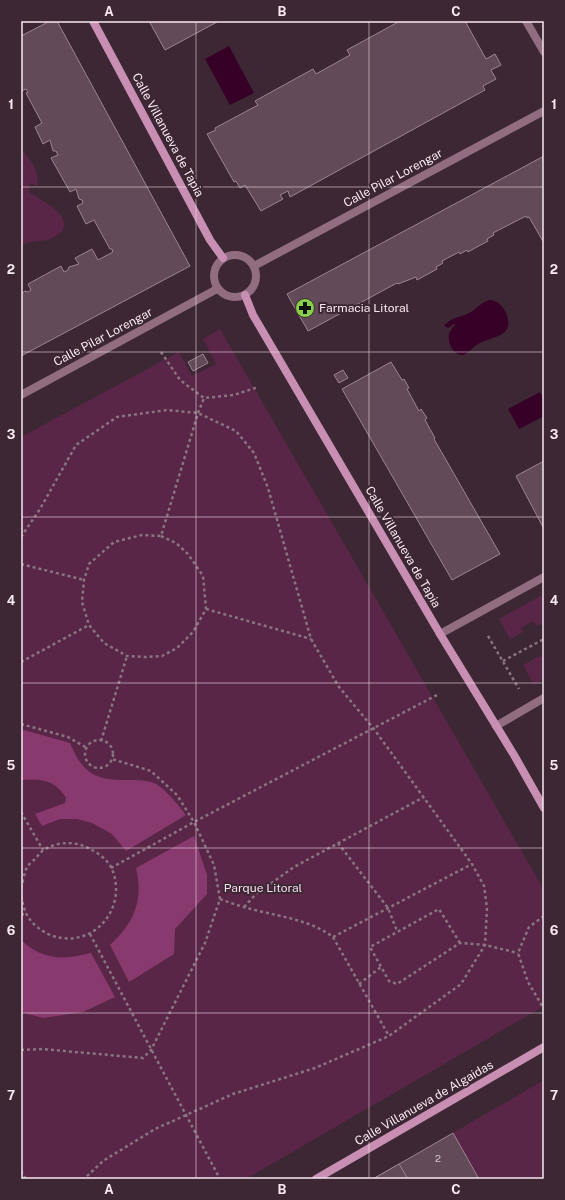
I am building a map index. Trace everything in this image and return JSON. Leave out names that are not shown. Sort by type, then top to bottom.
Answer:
[{"type":"street","name":"Calle Villanueva de Tapia","points":[[93,21],[210,240],[224,258]]},
{"type":"street","points":[[526,21],[544,52]]},
{"type":"street","name":"Calle Pilar Lorengar","points":[[254,266],[544,111]]},
{"type":"street","points":[[230,255],[237,255],[244,257],[254,266],[256,280],[250,292],[245,296],[229,298],[217,290],[213,276],[214,269],[218,262],[224,258],[230,255]]},
{"type":"street","name":"Calle Pilar Lorengar","points":[[21,395],[217,290]]},
{"type":"street","name":"Calle Villanueva de Tapia","points":[[245,296],[253,315],[544,808]]},
{"type":"street","points":[[440,634],[544,577]]},
{"type":"street","points":[[496,726],[544,698]]},
{"type":"street","name":"Calle Villanueva de Algaidas","points":[[316,1179],[544,1047]]},
{"type":"path","points":[[161,352],[180,380],[204,398],[234,395],[258,387]]},
{"type":"path","points":[[161,536],[198,413],[204,398]]},
{"type":"path","points":[[21,537],[40,509],[76,445],[117,417],[167,410],[198,413],[236,431],[254,453],[268,488],[311,639],[339,687],[374,729],[472,864],[484,886],[487,908],[485,945],[461,984],[389,1036],[315,1068],[233,1094],[155,1129],[103,1162],[84,1179]]},
{"type":"path","points":[[142,535],[161,536],[176,543],[188,554],[203,576],[206,609],[193,632],[177,648],[162,656],[127,656],[104,643],[89,625],[82,602],[84,580],[89,564],[114,542],[142,535]]},
{"type":"path","points":[[21,564],[84,580]]},
{"type":"path","points":[[206,609],[311,639]]},
{"type":"path","points":[[21,662],[89,625]]},
{"type":"path","points":[[488,636],[519,690]]},
{"type":"path","points":[[503,661],[544,639]]},
{"type":"path","points":[[101,741],[127,656]]},
{"type":"path","points":[[111,868],[194,822],[437,696]]},
{"type":"path","points":[[21,724],[68,737],[87,748]]},
{"type":"path","points":[[98,740],[101,741],[105,742],[111,747],[113,755],[110,763],[104,768],[97,768],[91,766],[87,761],[86,754],[87,748],[92,743],[98,740]]},
{"type":"path","points":[[21,1050],[42,1049],[143,1058],[152,1050],[205,942],[220,899],[214,865],[194,822],[177,796],[151,771],[112,759]]},
{"type":"path","points":[[244,907],[256,894],[294,867],[424,797]]},
{"type":"path","points":[[21,812],[43,850]]},
{"type":"path","points":[[21,888],[27,867],[43,850],[57,844],[72,843],[86,846],[99,854],[111,868],[116,884],[115,904],[106,921],[90,934],[76,938],[61,939],[46,934],[34,925],[26,913],[21,893]]},
{"type":"path","points":[[338,843],[388,908],[397,931]]},
{"type":"path","points":[[333,937],[472,864]]},
{"type":"path","points":[[220,899],[244,907],[290,918],[323,930],[333,937],[389,1036]]},
{"type":"path","points":[[460,943],[438,909],[370,947],[389,981],[397,984],[460,943],[485,945],[518,952]]},
{"type":"path","points":[[21,915],[26,913]]},
{"type":"path","points":[[544,916],[529,927],[518,952],[528,982],[544,1009]]},
{"type":"path","points":[[90,934],[220,1179]]},
{"type":"path","points":[[359,984],[381,967]]},
{"type":"path","points":[[21,1171],[26,1179]]},
{"type":"green space","points":[[21,149],[34,166],[37,175],[37,186],[30,183],[29,192],[58,212],[64,223],[62,231],[51,239],[24,244],[21,247]]},
{"type":"green space","name":"Parque Litoral","points":[[220,329],[544,890],[544,1006],[246,1179],[21,1179],[21,437],[179,352],[192,376],[216,364],[203,339]]},
{"type":"green space","points":[[544,594],[544,622],[537,626],[533,621],[521,628],[523,632],[510,639],[499,619]]},
{"type":"green space","points":[[544,654],[544,679],[534,685],[523,665]]},
{"type":"green space","points":[[544,1080],[544,1179],[479,1179],[453,1133]]},
{"type":"shaded area","points":[[229,46],[254,93],[230,105],[205,59]]},
{"type":"shaded area","points":[[490,300],[498,303],[505,310],[508,327],[501,334],[478,344],[463,355],[459,355],[454,351],[449,341],[450,331],[456,324],[453,324],[449,328],[444,326],[449,321],[469,313],[484,302]]},
{"type":"shaded area","points":[[540,392],[544,399],[544,416],[519,429],[508,409]]},
{"type":"shaded area","points":[[24,730],[70,743],[79,761],[91,773],[98,776],[115,780],[148,781],[158,785],[176,802],[186,815],[126,851],[112,834],[92,823],[77,819],[60,819],[42,826],[35,814],[65,803],[66,798],[57,787],[47,782],[41,780],[21,780],[21,732]]},
{"type":"shaded area","points":[[194,836],[207,875],[207,894],[175,929],[174,954],[129,982],[110,945],[125,928],[135,910],[139,890],[136,868]]},
{"type":"shaded area","points":[[21,940],[38,952],[54,957],[63,958],[91,953],[115,997],[83,1012],[43,1018],[21,1012]]},
{"type":"building","points":[[50,21],[57,21],[190,266],[21,356],[21,294],[25,291],[28,292],[31,290],[28,284],[61,266],[64,272],[68,270],[69,267],[79,264],[75,258],[92,249],[98,260],[113,252],[94,220],[86,224],[77,206],[83,203],[82,200],[79,199],[76,189],[70,192],[51,158],[58,155],[56,151],[53,151],[50,140],[43,144],[35,127],[42,123],[26,93],[28,92],[26,89],[21,91],[21,36]]},
{"type":"building","points":[[149,21],[219,21],[165,50]]},
{"type":"building","points":[[400,21],[465,21],[486,59],[495,54],[501,65],[491,70],[496,79],[483,86],[485,90],[290,197],[288,191],[280,195],[283,199],[261,211],[245,185],[240,188],[236,181],[234,182],[207,134],[216,130],[215,128],[258,105],[255,101],[313,69],[316,74],[350,55],[347,50]]},
{"type":"building","points":[[544,156],[544,243],[529,217],[527,218],[526,216],[493,233],[494,235],[487,239],[488,241],[468,252],[467,250],[460,254],[459,252],[442,261],[443,263],[436,267],[437,269],[417,280],[416,277],[398,284],[397,283],[308,331],[287,294]]},
{"type":"building","points":[[203,354],[208,363],[193,371],[188,362]]},
{"type":"building","points":[[391,362],[402,380],[404,379],[409,388],[407,389],[419,411],[421,409],[427,418],[425,420],[435,438],[434,439],[500,554],[452,580],[342,389]]},
{"type":"building","points":[[343,370],[348,378],[339,383],[334,375]]},
{"type":"building","points":[[544,461],[544,529],[516,476]]},
{"type":"building","points":[[453,1133],[479,1179],[373,1179],[420,1152]]},
{"type":"building","points":[[399,1164],[408,1179],[373,1179]]},
{"type":"place","name":"Farmacia Litoral","points":[[305,308]]}]
